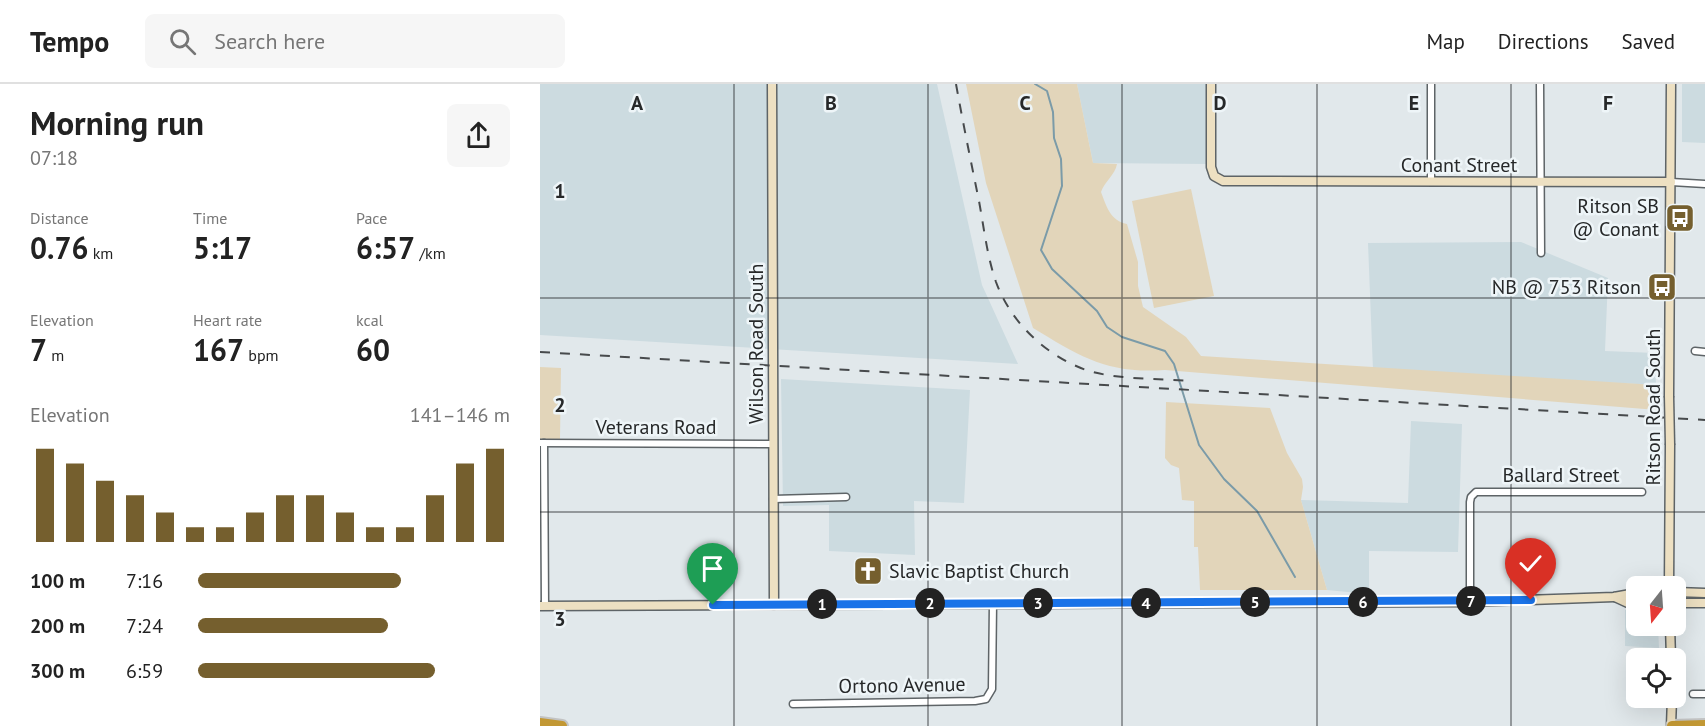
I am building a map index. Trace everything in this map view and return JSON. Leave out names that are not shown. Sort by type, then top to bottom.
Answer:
[{"type":"highway","points":[[540,723],[562,726]]},
{"type":"highway","points":[[1672,726],[1705,725]]},
{"type":"main road","name":"Wilson Road South","points":[[772,84],[774,605]]},
{"type":"main road","name":"Conant Street","points":[[1211,84],[1211,167],[1217,180],[1671,182]]},
{"type":"main road","name":"Ritson Road South","points":[[1670,576],[1671,84]]},
{"type":"main road","points":[[1686,592],[1705,593]]},
{"type":"main road","points":[[542,606],[1470,602],[1626,595]]},
{"type":"main road","points":[[1614,597],[1626,602]]},
{"type":"main road","points":[[1686,603],[1705,603]]},
{"type":"main road","points":[[1672,708],[1672,726]]},
{"type":"street","points":[[1431,84],[1431,181]]},
{"type":"street","points":[[1540,84],[1540,253]]},
{"type":"street","name":"Conant Street","points":[[1671,182],[1705,184]]},
{"type":"street","points":[[1695,351],[1705,352]]},
{"type":"street","name":"Veterans Road","points":[[542,443],[773,444]]},
{"type":"street","points":[[542,443],[542,606]]},
{"type":"street","name":"Ballard Street","points":[[1470,602],[1470,502],[1473,494],[1480,491],[1642,492]]},
{"type":"street","points":[[773,499],[846,497]]},
{"type":"street","name":"Ortono Avenue","points":[[793,704],[986,699],[993,689],[993,603]]},
{"type":"street","points":[[1693,694],[1705,694]]},
{"type":"shaded area","points":[[540,84],[937,84],[982,285],[1018,364],[540,335]]},
{"type":"shaded area","points":[[966,84],[1077,84],[1093,163],[1117,164],[1101,192],[1116,220],[1127,224],[1138,262],[1138,286],[1143,307],[1186,337],[1201,356],[1656,385],[1657,410],[1165,370],[1145,371],[1110,366],[1081,355],[1033,328],[986,183]]},
{"type":"shaded area","points":[[1077,84],[1208,84],[1207,164],[1093,163]]},
{"type":"shaded area","points":[[1682,84],[1705,84],[1705,143],[1682,142]]},
{"type":"shaded area","points":[[1191,189],[1214,296],[1154,308],[1132,201]]},
{"type":"shaded area","points":[[1521,242],[1608,278],[1605,351],[1655,353],[1656,385],[1373,370],[1368,243]]},
{"type":"shaded area","points":[[540,367],[561,368],[560,439],[540,439]]},
{"type":"shaded area","points":[[781,379],[970,390],[964,503],[914,501],[915,555],[829,551],[829,505],[783,506]]},
{"type":"shaded area","points":[[1166,402],[1270,408],[1287,453],[1302,479],[1301,500],[1327,590],[1200,590],[1198,547],[1194,547],[1194,501],[1182,500],[1179,468],[1171,465],[1165,458]]},
{"type":"shaded area","points":[[1411,421],[1462,424],[1458,552],[1369,551],[1369,594],[1327,590],[1301,500],[1408,503]]},
{"type":"shaded area","points":[[1625,610],[1626,636],[1658,636],[1659,648],[1625,646]]},
{"type":"waterway","points":[[1035,84],[1047,91],[1053,112],[1054,138],[1061,159],[1062,186],[1041,250],[1052,269],[1097,311],[1107,327],[1122,337],[1165,351],[1174,364],[1199,445],[1224,479],[1257,511],[1295,577]]},
{"type":"railway","points":[[956,84],[993,272],[1003,297],[1021,324],[1032,337],[1059,357],[1089,371],[1126,377],[1189,381]]},
{"type":"railway","points":[[540,352],[1705,420]]},
{"type":"place","name":"Ritson SB @ Conant","points":[[1680,218]]},
{"type":"place","name":"NB @ 753 Ritson","points":[[1662,287]]},
{"type":"place","name":"Slavic Baptist Church","points":[[868,571]]},
{"type":"route","points":[[713,605],[1531,600]]}]
